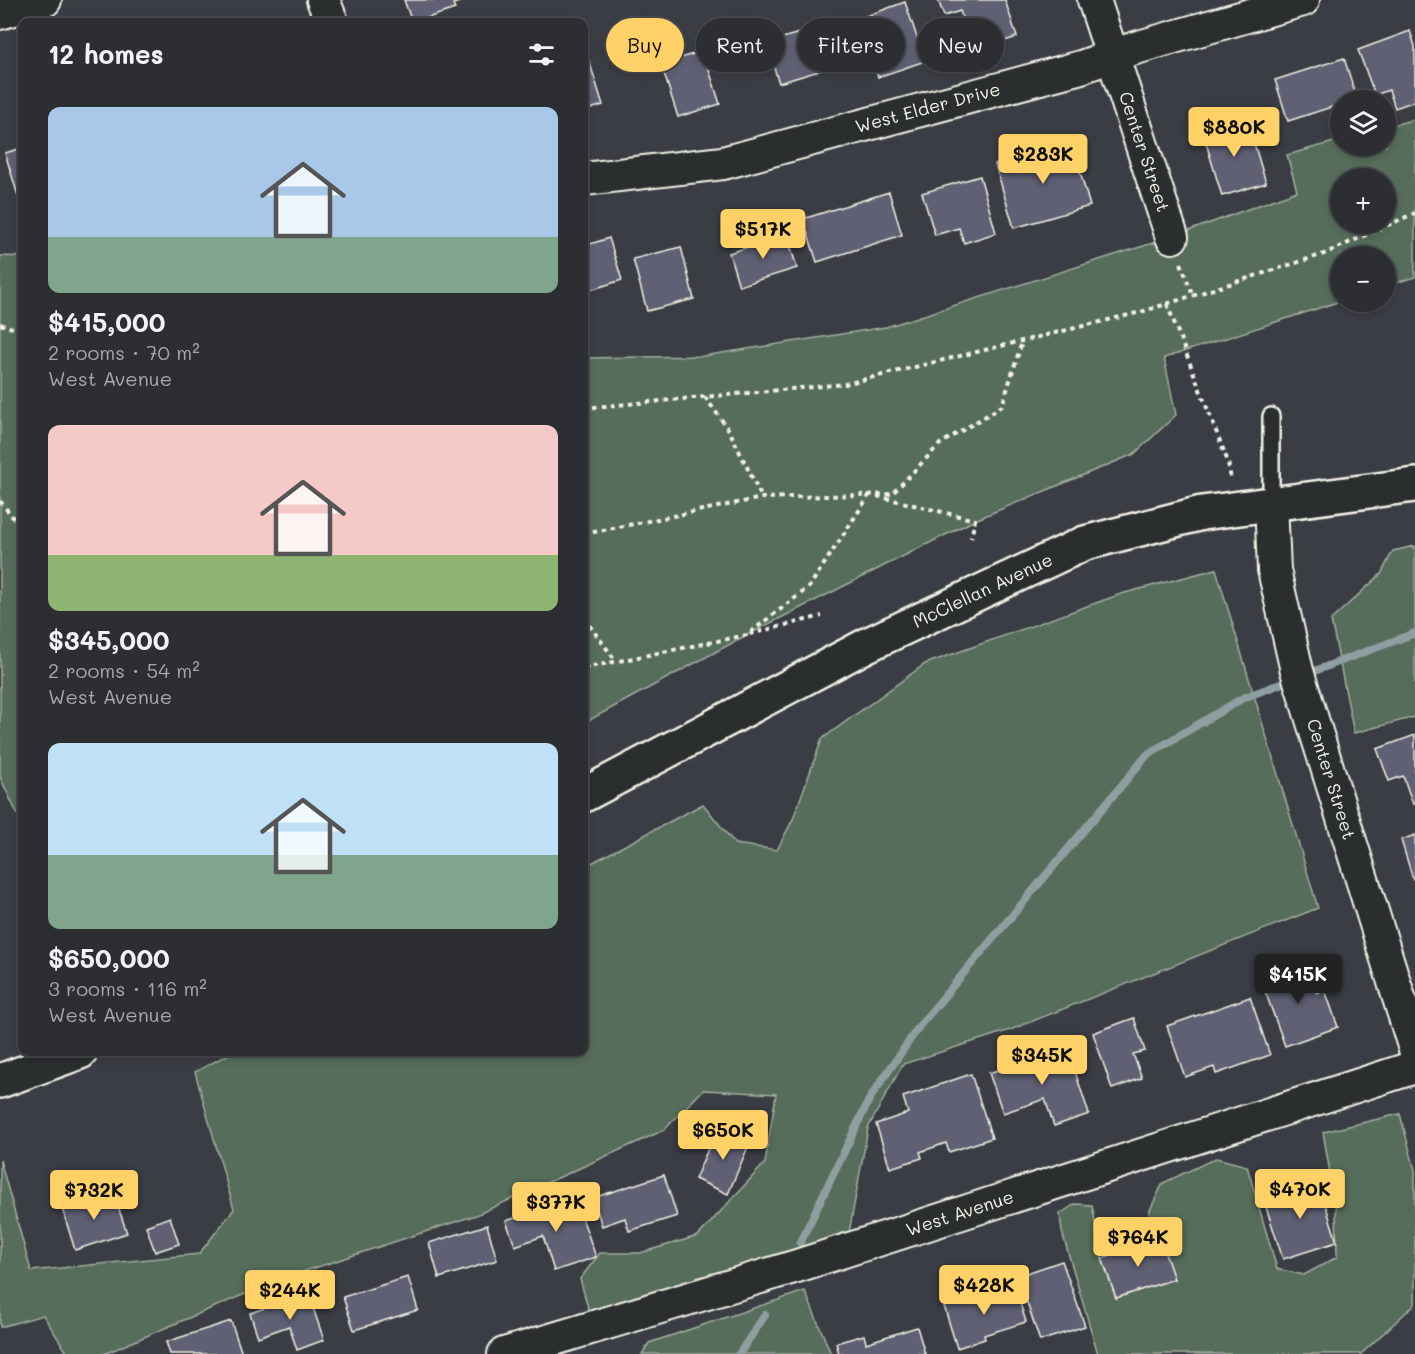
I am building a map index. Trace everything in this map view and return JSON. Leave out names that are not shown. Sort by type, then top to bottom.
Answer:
[{"type":"main road","name":"McClellan Avenue","points":[[588,793],[867,645],[1085,543],[1202,513],[1415,485]]},
{"type":"main road","points":[[0,1081],[69,1056]]},
{"type":"street","points":[[0,13],[45,0]]},
{"type":"street","points":[[323,0],[330,18]]},
{"type":"street","name":"Center Street","points":[[1094,0],[1172,237]]},
{"type":"street","name":"West Elder Drive","points":[[588,179],[723,163],[1082,67],[1112,56],[1303,0]]},
{"type":"street","name":"Center Street","points":[[1271,503],[1274,570],[1297,671],[1415,1049]]},
{"type":"street","name":"West Avenue","points":[[504,1354],[797,1266],[1415,1067]]},
{"type":"lane","points":[[1271,416],[1271,503]]},
{"type":"path","points":[[588,408],[845,384],[1167,304],[1324,254],[1415,213]]},
{"type":"path","points":[[1167,304],[1228,462]]},
{"type":"path","points":[[0,324],[18,330]]},
{"type":"path","points":[[588,533],[762,498],[892,494],[940,444],[1002,406],[1023,341]]},
{"type":"path","points":[[705,397],[729,430],[762,498]]},
{"type":"path","points":[[870,494],[975,520],[970,538]]},
{"type":"path","points":[[747,635],[809,587],[870,494]]},
{"type":"path","points":[[0,501],[18,525]]},
{"type":"path","points":[[588,667],[747,635],[822,616]]},
{"type":"path","points":[[588,623],[616,661]]},
{"type":"green space","points":[[1415,119],[1415,277],[1396,283],[1396,246],[1330,246],[1330,305],[1164,358],[1176,415],[1134,454],[975,520],[747,635],[588,721],[588,358],[703,356],[886,327],[1172,237],[1297,191],[1287,155],[1330,143],[1330,156],[1396,156],[1396,124]]},
{"type":"green space","points":[[0,256],[18,257],[18,815],[0,777]]},
{"type":"green space","points":[[1415,546],[1415,717],[1354,733],[1331,620],[1381,574],[1393,551]]},
{"type":"green space","points":[[1216,569],[1318,908],[1010,1030],[903,1064],[868,1128],[847,1244],[590,1315],[580,1279],[600,1253],[640,1253],[698,1236],[765,1163],[776,1094],[703,1090],[664,1130],[476,1215],[278,1280],[104,1354],[68,1354],[43,1315],[0,1327],[0,1160],[31,1271],[199,1254],[234,1209],[195,1072],[225,1056],[588,1056],[588,865],[703,804],[735,844],[777,850],[793,819],[822,739],[925,664],[1121,594]]},
{"type":"green space","points":[[1400,1114],[1415,1170],[1415,1304],[1361,1354],[1098,1354],[1062,1232],[1060,1214],[1075,1204],[1092,1205],[1102,1258],[1116,1298],[1174,1279],[1149,1212],[1163,1183],[1216,1158],[1247,1166],[1277,1269],[1304,1275],[1337,1257],[1336,1208],[1323,1132]]},
{"type":"green space","points":[[805,1291],[831,1354],[642,1354],[649,1343]]},
{"type":"building","points":[[404,0],[466,0],[453,4],[455,9],[427,18],[411,18]]},
{"type":"building","points":[[938,0],[1005,0],[1017,37],[1004,41],[1004,18],[962,18],[960,11],[944,16]]},
{"type":"building","points":[[905,2],[917,37],[917,64],[905,68],[905,18],[861,18]]},
{"type":"building","points":[[1410,31],[1415,46],[1415,101],[1396,108],[1396,90],[1373,90],[1358,50]]},
{"type":"building","points":[[797,34],[797,72],[815,72],[779,83],[775,72],[785,72],[785,37]]},
{"type":"building","points":[[696,53],[696,72],[710,72],[720,104],[678,117],[664,72],[684,72],[684,57]]},
{"type":"building","points":[[588,57],[603,105],[588,110]]},
{"type":"building","points":[[1344,58],[1354,90],[1330,90],[1330,108],[1288,121],[1275,80]]},
{"type":"building","points":[[876,72],[893,72],[878,77]]},
{"type":"building","points":[[1247,120],[1266,183],[1222,196],[1203,133]]},
{"type":"building","points":[[1071,141],[1090,206],[1014,228],[995,164]]},
{"type":"building","points":[[18,149],[18,196],[5,153]]},
{"type":"building","points":[[980,176],[996,233],[964,243],[959,228],[935,235],[922,193]]},
{"type":"building","points":[[889,192],[902,235],[817,262],[803,219]]},
{"type":"building","points":[[787,235],[797,268],[739,286],[729,253]]},
{"type":"building","points":[[609,238],[622,280],[588,291],[588,245]]},
{"type":"building","points":[[681,247],[694,299],[647,311],[633,259]]},
{"type":"building","points":[[1415,735],[1415,804],[1413,804],[1403,776],[1389,781],[1377,749]]},
{"type":"building","points":[[1415,835],[1415,878],[1413,879],[1401,840]]},
{"type":"building","points":[[1306,964],[1317,993],[1325,990],[1338,1027],[1285,1046],[1261,980]]},
{"type":"building","points":[[1250,997],[1270,1055],[1216,1074],[1214,1067],[1185,1077],[1167,1026]]},
{"type":"building","points":[[1134,1018],[1145,1051],[1133,1054],[1142,1078],[1112,1089],[1093,1033]]},
{"type":"building","points":[[1067,1047],[1089,1114],[1054,1126],[1045,1099],[1003,1113],[989,1073]]},
{"type":"building","points":[[971,1074],[992,1138],[949,1152],[946,1143],[920,1152],[922,1158],[890,1168],[876,1124],[908,1113],[903,1097]]},
{"type":"building","points":[[717,1128],[750,1142],[728,1194],[695,1179]]},
{"type":"building","points":[[664,1175],[677,1216],[629,1231],[625,1218],[602,1226],[593,1198]]},
{"type":"building","points":[[1318,1181],[1337,1242],[1283,1259],[1263,1198]]},
{"type":"building","points":[[113,1192],[127,1233],[75,1250],[62,1208]]},
{"type":"building","points":[[575,1198],[596,1257],[554,1271],[543,1236],[515,1246],[506,1221]]},
{"type":"building","points":[[170,1217],[179,1244],[155,1252],[146,1226]]},
{"type":"building","points":[[487,1225],[497,1260],[439,1278],[429,1243]]},
{"type":"building","points":[[1160,1239],[1174,1279],[1116,1298],[1102,1258]]},
{"type":"building","points":[[1062,1261],[1085,1326],[1040,1341],[1018,1276]]},
{"type":"building","points":[[408,1277],[418,1310],[354,1330],[343,1297]]},
{"type":"building","points":[[1015,1287],[1026,1322],[984,1335],[985,1339],[957,1348],[944,1306]]},
{"type":"building","points":[[308,1293],[324,1340],[297,1350],[289,1326],[258,1337],[250,1313]]},
{"type":"building","points":[[231,1321],[242,1354],[170,1354],[166,1342]]},
{"type":"building","points":[[917,1327],[925,1354],[839,1354],[836,1343],[864,1335],[866,1343]]},
{"type":"waterway","points":[[800,1243],[870,1098],[920,1025],[1148,754],[1243,698],[1415,633]]},
{"type":"waterway","points":[[739,1354],[765,1315]]}]
